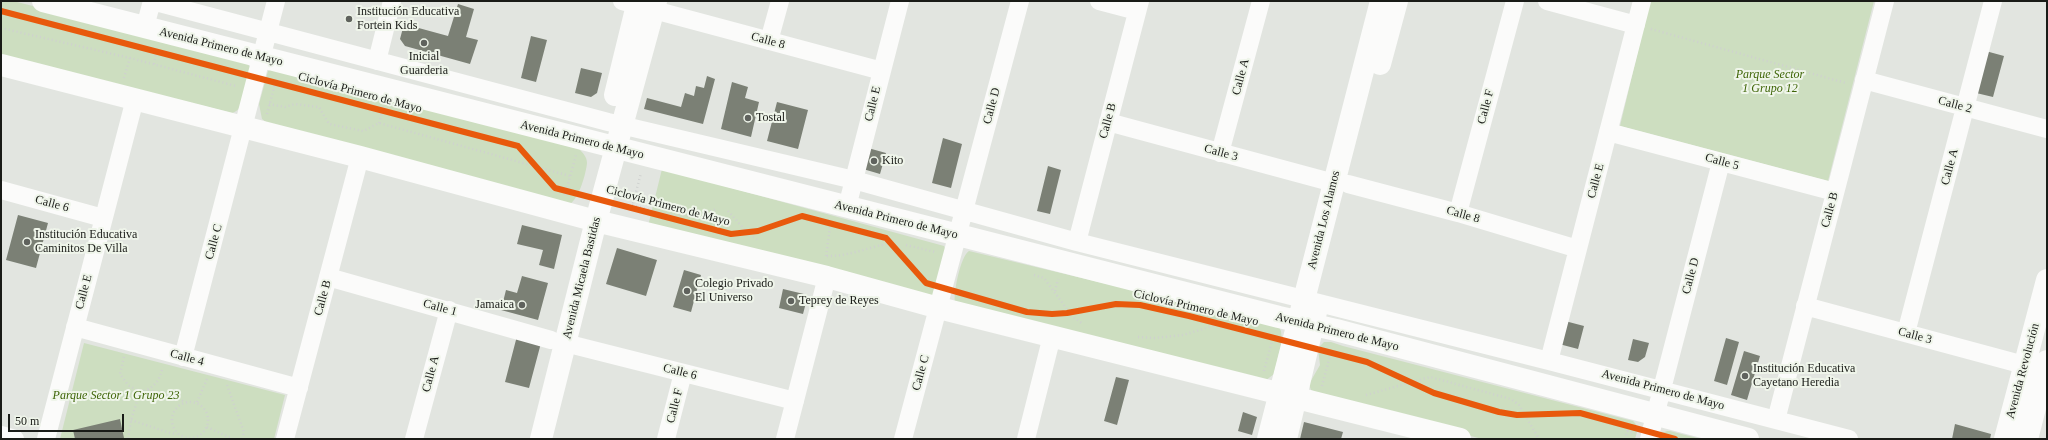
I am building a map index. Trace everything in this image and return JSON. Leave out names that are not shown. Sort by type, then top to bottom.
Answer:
[{"type":"main road","name":"Avenida Primero de Mayo","points":[[43,1],[146,27],[268,69],[645,156],[835,216],[958,236],[1293,336],[1336,330],[1652,429],[1748,439]]},
{"type":"main road","name":"Avenida Los Alamos","points":[[1268,439],[1293,336],[1311,302],[1341,184],[1381,1]]},
{"type":"main road","name":"Avenida Los Alamos","points":[[1341,184],[1397,1]]},
{"type":"main road","name":"Avenida Micaela Bastidas","points":[[526,439],[558,341],[615,123],[641,4]]},
{"type":"main road","points":[[1,65],[360,157],[562,197],[592,209],[630,213],[827,267],[939,308],[1318,402],[1460,439]]},
{"type":"main road","name":"Avenida Revolución","points":[[2006,439],[2047,280]]},
{"type":"main road","name":"Avenida Micaela Bastidas","points":[[541,439],[558,341]]},
{"type":"main road","name":"Avenida Revolución","points":[[2027,439],[2047,362]]},
{"type":"main road","name":"Avenida Los Alamos","points":[[1278,393],[1286,439]]},
{"type":"street","points":[[146,27],[152,1]]},
{"type":"street","name":"Avenida Primero de Mayo","points":[[152,1],[615,123],[854,180],[1077,242],[1311,302],[1549,360],[1850,439]]},
{"type":"street","points":[[267,32],[276,1]]},
{"type":"street","points":[[377,61],[392,1]]},
{"type":"street","points":[[769,41],[780,1]]},
{"type":"street","name":"Calle E","points":[[835,216],[854,180],[900,1]]},
{"type":"street","name":"Calle D","points":[[958,236],[1020,1]]},
{"type":"street","points":[[1098,1],[1138,6]]},
{"type":"street","name":"Calle A","points":[[1220,153],[1261,1]]},
{"type":"street","name":"Calle F","points":[[1458,213],[1515,1]]},
{"type":"street","points":[[1547,1],[1636,25]]},
{"type":"street","name":"Calle E","points":[[1549,360],[1642,1]]},
{"type":"street","name":"Calle B","points":[[1776,420],[1885,1]]},
{"type":"street","name":"Calle A","points":[[1906,333],[1993,1]]},
{"type":"street","name":"Calle 8","points":[[641,4],[769,41],[882,71]]},
{"type":"street","name":"Calle B","points":[[1077,242],[1138,6]]},
{"type":"street","name":"Calle C","points":[[183,357],[253,130],[268,69],[267,32]]},
{"type":"street","name":"Calle 2","points":[[1863,84],[2047,129]]},
{"type":"street","name":"Calle E","points":[[46,439],[135,99]]},
{"type":"street","name":"Calle 3","points":[[1108,122],[1341,184]]},
{"type":"street","name":"Calle 5","points":[[1608,132],[1835,192]]},
{"type":"street","name":"Calle B","points":[[286,439],[360,157]]},
{"type":"street","name":"Calle D","points":[[1652,429],[1721,162]]},
{"type":"street","name":"Calle 8","points":[[1341,184],[1458,213],[1578,249]]},
{"type":"street","name":"Calle 6","points":[[1,190],[104,218]]},
{"type":"street","name":"Calle C","points":[[903,439],[958,236]]},
{"type":"street","points":[[785,439],[827,267]]},
{"type":"street","name":"Calle 1","points":[[328,277],[558,341]]},
{"type":"street","name":"Calle 3","points":[[1805,306],[2024,365]]},
{"type":"street","name":"Calle A","points":[[414,439],[449,310]]},
{"type":"street","name":"Calle 4","points":[[75,327],[299,388]]},
{"type":"street","points":[[1026,439],[1052,336]]},
{"type":"street","name":"Calle 6","points":[[558,341],[795,401]]},
{"type":"street","name":"Calle F","points":[[666,439],[683,373]]},
{"type":"street","points":[[1,435],[15,439]]},
{"type":"path","points":[[1636,25],[1863,84]]},
{"type":"path","points":[[1,28],[130,58],[236,86]]},
{"type":"path","points":[[149,49],[164,53]]},
{"type":"path","points":[[253,130],[270,104],[268,69]]},
{"type":"path","points":[[270,104],[285,107],[295,104],[319,108],[329,124],[363,131],[379,123],[570,176]]},
{"type":"path","points":[[562,197],[581,140]]},
{"type":"path","points":[[527,156],[546,177]]},
{"type":"path","points":[[645,156],[630,213],[676,216],[700,215],[717,209]]},
{"type":"path","points":[[728,211],[749,233],[759,241],[766,244]]},
{"type":"path","points":[[827,267],[835,216]]},
{"type":"path","points":[[827,267],[838,256],[860,249],[886,241],[894,246]]},
{"type":"path","points":[[906,245],[935,252]]},
{"type":"path","points":[[820,256],[827,267]]},
{"type":"path","points":[[1029,274],[1044,278],[1070,313],[1084,325]]},
{"type":"path","points":[[1060,314],[1077,311]]},
{"type":"path","points":[[1136,337],[1154,338],[1183,335],[1216,325],[1293,336],[1278,393]]},
{"type":"path","points":[[1318,402],[1336,330]]},
{"type":"path","points":[[125,355],[120,374],[128,385],[140,392],[154,387],[159,380],[164,365]]},
{"type":"path","points":[[197,402],[208,377]]},
{"type":"path","points":[[1399,377],[1423,388]]},
{"type":"path","points":[[1365,396],[1430,377],[1511,400],[1519,405],[1521,415],[1535,437],[1539,439]]},
{"type":"path","points":[[226,381],[244,432],[242,439]]},
{"type":"path","points":[[148,390],[178,396],[184,402]]},
{"type":"path","points":[[128,439],[130,420],[140,392]]},
{"type":"path","points":[[184,402],[197,402],[206,410],[209,421],[207,427],[204,432],[194,438],[182,438],[177,434],[174,428],[172,416],[174,410],[184,402]]},
{"type":"path","points":[[1521,415],[1531,414]]},
{"type":"path","points":[[130,420],[177,434]]},
{"type":"path","points":[[1622,425],[1652,429]]},
{"type":"path","points":[[207,427],[233,439]]},
{"type":"green space","points":[[1,1],[13,1],[240,58],[251,68],[244,101],[237,110],[232,113],[1,56]]},
{"type":"green space","name":"Parque Sector 1 Grupo 12","points":[[1650,1],[1874,1],[1828,181],[1620,126]]},
{"type":"green space","points":[[275,68],[579,149],[586,157],[587,161],[582,185],[576,197],[570,204],[271,126],[262,119],[259,104],[268,71]]},
{"type":"green space","points":[[662,169],[944,246],[947,252],[933,298],[648,226]]},
{"type":"green space","points":[[969,251],[1270,323],[1279,327],[1282,341],[1274,374],[1265,381],[955,303],[955,291],[958,275],[963,259]]},
{"type":"green space","points":[[1324,342],[1331,342],[1633,421],[1637,425],[1637,434],[1635,439],[1482,439],[1326,397],[1311,390],[1309,384],[1320,365],[1318,348]]},
{"type":"green space","name":"Parque Sector 1 Grupo 23","points":[[84,343],[285,395],[274,439],[60,439]]},
{"type":"green space","points":[[1667,431],[1701,439],[1661,439],[1662,433]]},
{"type":"building","points":[[458,4],[474,9],[466,37],[478,40],[470,64],[405,46],[400,39],[404,24],[448,36]]},
{"type":"building","points":[[531,36],[547,40],[536,82],[521,78]]},
{"type":"building","points":[[1982,50],[2004,56],[1993,97],[1972,92]]},
{"type":"building","points":[[581,68],[602,73],[597,93],[591,97],[575,93]]},
{"type":"building","points":[[707,76],[715,79],[703,124],[644,109],[647,98],[681,107],[685,93],[694,96],[696,86],[704,88]]},
{"type":"building","points":[[732,82],[748,87],[745,98],[759,102],[751,137],[721,129]]},
{"type":"building","points":[[777,102],[808,110],[798,149],[767,141]]},
{"type":"building","points":[[943,138],[962,144],[951,188],[932,183]]},
{"type":"building","name":"Kito","points":[[868,148],[886,153],[880,174],[863,169]]},
{"type":"building","points":[[1048,166],[1061,170],[1050,214],[1037,211]]},
{"type":"building","name":"Institución Educativa Caminitos De Villa","points":[[18,215],[48,223],[36,268],[6,260]]},
{"type":"building","points":[[522,225],[562,235],[554,269],[539,265],[543,250],[517,244]]},
{"type":"building","points":[[617,248],[657,260],[646,296],[606,284]]},
{"type":"building","name":"Colegio Privado El Universo","points":[[684,270],[701,275],[691,312],[673,307]]},
{"type":"building","name":"Jamaica","points":[[522,276],[548,283],[538,320],[501,310],[506,290],[517,293]]},
{"type":"building","points":[[783,289],[808,295],[803,314],[779,308]]},
{"type":"building","points":[[1565,321],[1584,326],[1578,349],[1559,344]]},
{"type":"building","points":[[517,336],[541,343],[529,388],[505,382]]},
{"type":"building","points":[[1726,338],[1739,342],[1727,385],[1714,381]]},
{"type":"building","points":[[1633,339],[1649,343],[1645,357],[1638,362],[1628,360]]},
{"type":"building","name":"Institución Educativa Cayetano Heredia","points":[[1744,351],[1760,356],[1747,400],[1731,395]]},
{"type":"building","points":[[1116,377],[1129,380],[1117,425],[1104,421]]},
{"type":"building","points":[[1243,412],[1257,417],[1252,435],[1238,431]]},
{"type":"building","points":[[120,419],[124,438],[75,439],[73,430]]},
{"type":"building","points":[[1304,422],[1343,432],[1341,439],[1300,439]]},
{"type":"building","points":[[1955,424],[1991,434],[1990,439],[1952,439]]},
{"type":"cycle path","name":"Ciclovía Primero de Mayo","points":[[1,11],[518,146],[555,188],[731,234],[758,231],[802,216],[886,238],[926,283],[1027,312],[1052,314],[1067,313],[1116,304],[1140,305],[1189,316],[1367,362],[1434,393],[1499,412],[1517,415],[1580,413],[1675,439]]},
{"type":"place","name":"Institución Educativa Fortein Kids","points":[[349,19]]},
{"type":"place","name":"Inicial Guarderia","points":[[424,43]]},
{"type":"place","name":"Tostal","points":[[748,118]]},
{"type":"place","name":"Kito","points":[[874,161]]},
{"type":"place","name":"Institución Educativa Caminitos De Villa","points":[[27,242]]},
{"type":"place","name":"Colegio Privado El Universo","points":[[687,291]]},
{"type":"place","name":"Teprey de Reyes","points":[[791,301]]},
{"type":"place","name":"Jamaica","points":[[522,305]]},
{"type":"place","name":"Institución Educativa Cayetano Heredia","points":[[1745,376]]}]
